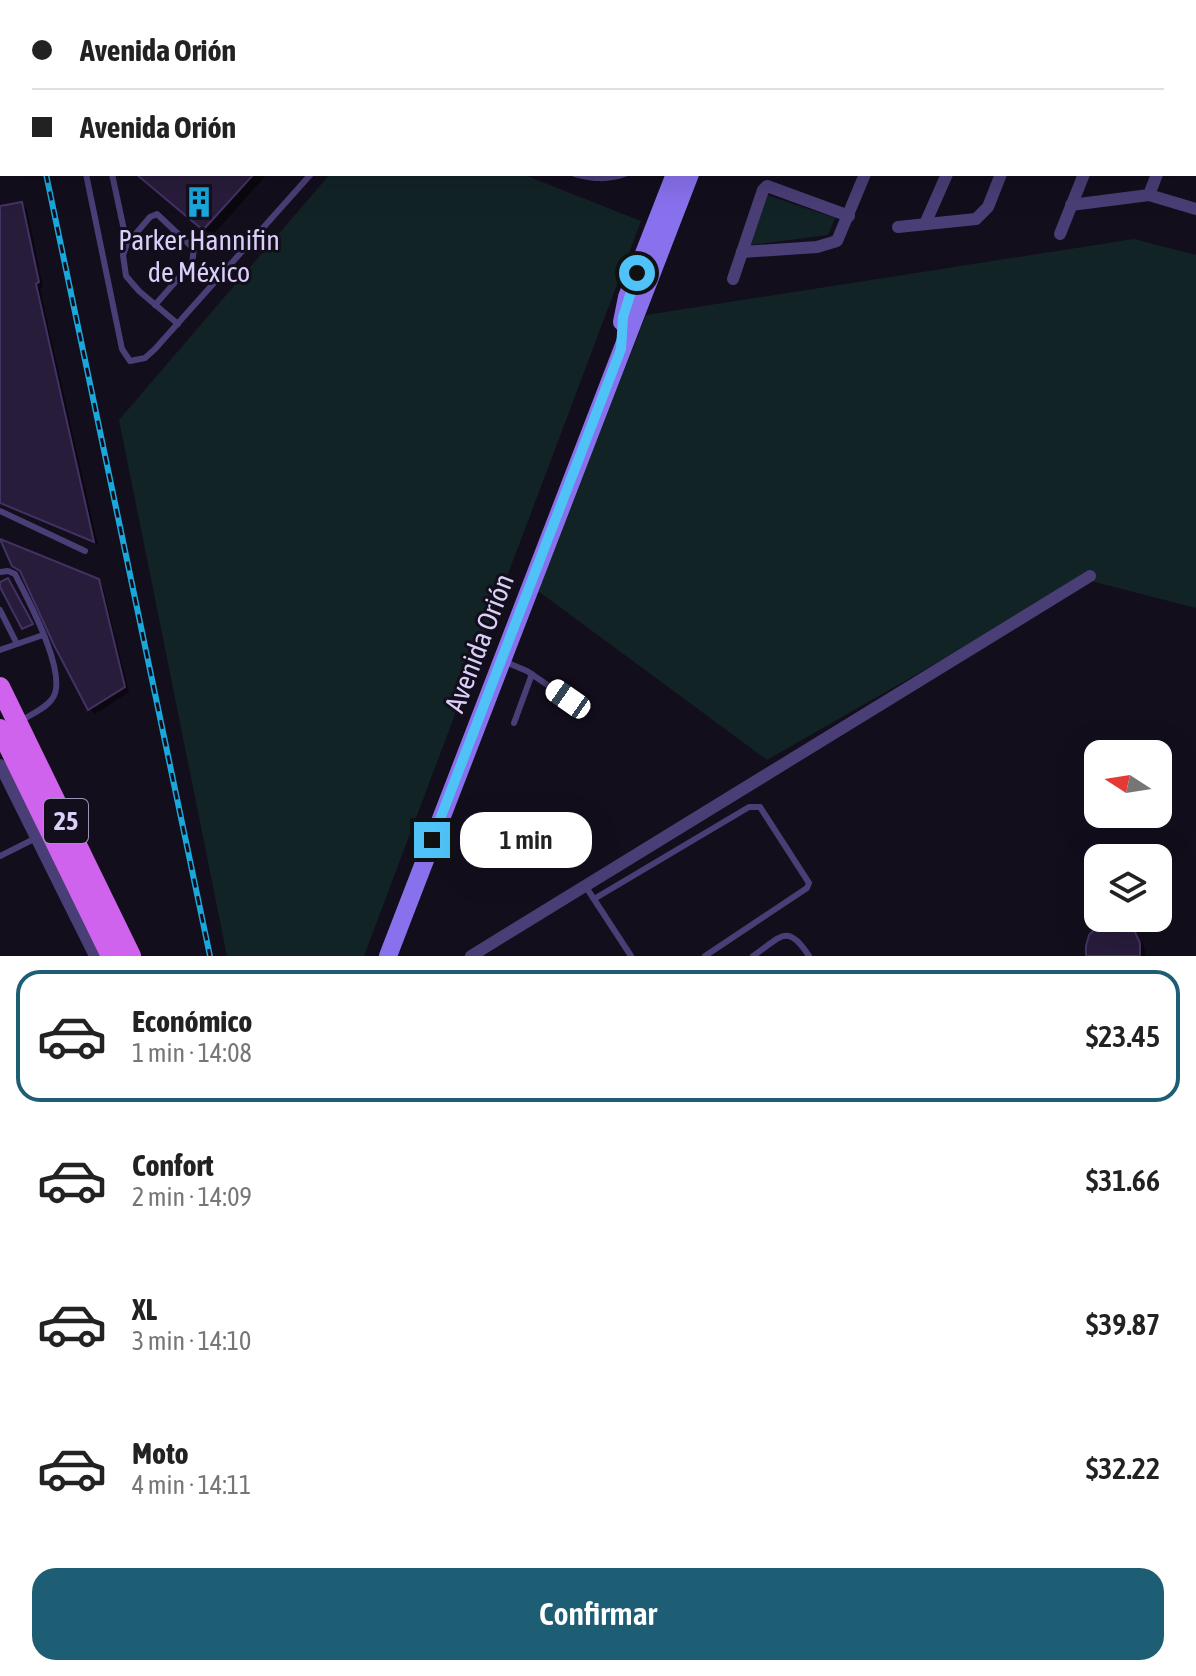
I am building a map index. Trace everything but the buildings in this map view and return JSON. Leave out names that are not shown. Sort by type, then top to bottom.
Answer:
[{"type":"main road","name":"25","points":[[2,695],[6,728],[43,834],[111,956]]},
{"type":"main road","name":"25","points":[[6,728],[131,956]]},
{"type":"street","name":"Avenida Orión","points":[[621,349],[627,297],[674,176]]},
{"type":"street","name":"Avenida Orión","points":[[388,956],[689,176]]},
{"type":"street","points":[[742,252],[817,247],[837,241],[864,176]]},
{"type":"street","points":[[925,224],[946,176]]},
{"type":"street","points":[[898,227],[979,217],[988,207],[1000,176]]},
{"type":"street","points":[[1060,234],[1083,176]]},
{"type":"street","points":[[1149,195],[1156,176]]},
{"type":"street","points":[[733,279],[767,186],[849,216]]},
{"type":"street","points":[[1071,205],[1149,195],[1196,209]]},
{"type":"street","points":[[471,956],[1090,576]]},
{"type":"street","points":[[2,773],[43,834],[95,956]]},
{"type":"lane","points":[[86,176],[122,349],[130,361],[145,358],[178,324],[309,176]]},
{"type":"lane","points":[[112,176],[127,244]]},
{"type":"lane","points":[[582,176],[592,179],[618,176]]},
{"type":"lane","points":[[155,305],[192,263],[194,249],[157,214],[150,217],[127,244],[123,255],[126,276],[155,305],[178,324]]},
{"type":"lane","points":[[0,511],[85,551]]},
{"type":"lane","points":[[0,572],[15,574],[36,615],[56,678],[52,699],[6,728]]},
{"type":"lane","points":[[0,610],[17,644]]},
{"type":"lane","points":[[0,650],[43,635]]},
{"type":"lane","points":[[503,661],[532,674],[568,699]]},
{"type":"lane","points":[[514,723],[532,674]]},
{"type":"lane","points":[[594,899],[749,807],[760,807],[809,883],[807,888],[705,956]]},
{"type":"lane","points":[[0,856],[43,834]]},
{"type":"lane","points":[[586,887],[631,956]]},
{"type":"lane","points":[[753,956],[784,935],[798,938],[809,956]]},
{"type":"shaded area","points":[[328,176],[527,176],[641,221],[364,956],[227,956],[119,420]]},
{"type":"shaded area","points":[[767,195],[835,218],[828,235],[751,245]]},
{"type":"shaded area","points":[[1134,239],[1196,255],[1196,608],[1083,579],[767,760],[538,591],[646,315]]},
{"type":"railway","points":[[46,176],[210,956]]},
{"type":"place","name":"Parker Hannifin de México","points":[[199,202]]},
{"type":"route","points":[[432,840],[621,349],[627,297],[637,273]]}]
